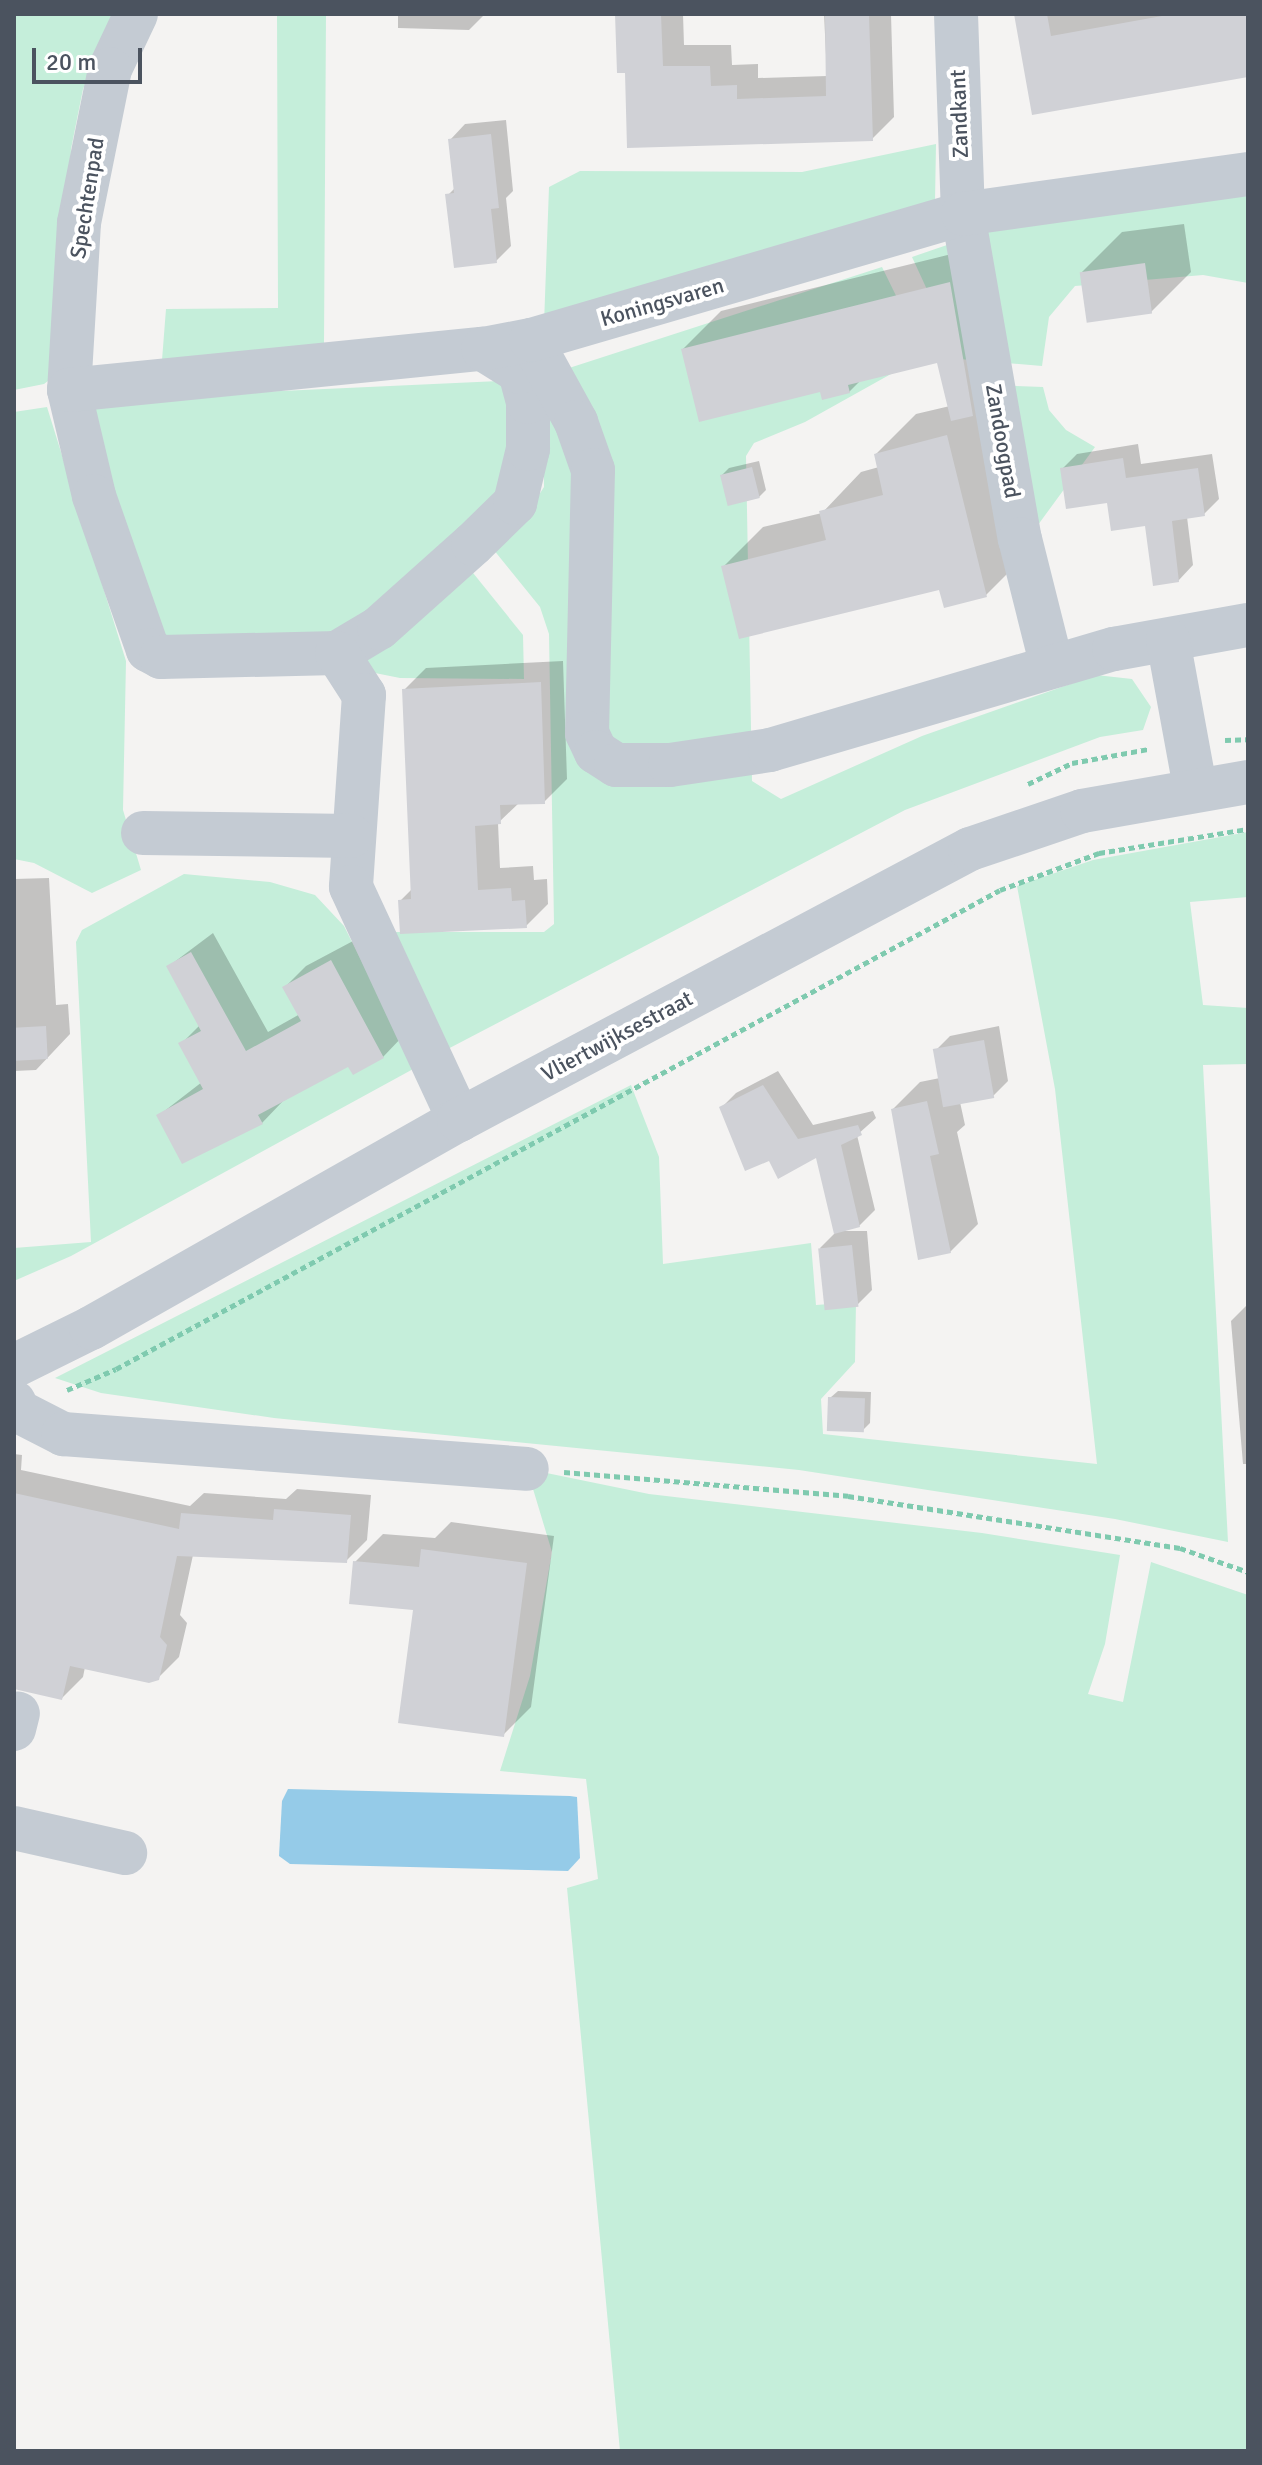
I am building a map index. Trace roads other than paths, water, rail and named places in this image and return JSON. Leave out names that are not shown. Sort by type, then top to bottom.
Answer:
[{"type":"street","name":"Spechtenpad","points":[[136,14],[110,69],[79,223],[69,390],[94,496],[139,638],[148,650],[161,657],[337,653]]},
{"type":"street","name":"Zandkant","points":[[956,14],[963,214]]},
{"type":"street","name":"Koningsvaren","points":[[69,390],[483,349],[531,340],[963,214],[1248,174]]},
{"type":"street","name":"Zandoogpad","points":[[963,214],[1020,539],[1052,666]]},
{"type":"street","points":[[531,340],[576,422],[593,470],[587,733],[596,752],[616,765],[670,765],[770,750],[1052,666],[1248,625]]},
{"type":"street","points":[[459,1120],[351,887],[351,836],[364,695],[337,653],[379,628],[515,503],[528,449],[528,402],[520,372],[483,349]]},
{"type":"street","points":[[1168,640],[1195,787]]},
{"type":"street","name":"Vliertwijksestraat","points":[[14,1366],[91,1328],[459,1120],[970,849],[1082,811],[1195,787],[1248,782]]},
{"type":"street","points":[[143,833],[351,836]]},
{"type":"street","points":[[16,1406],[63,1434],[527,1469]]},
{"type":"street","points":[[14,1828],[125,1853]]},
{"type":"water","points":[[288,1789],[577,1797],[580,1858],[568,1871],[290,1864],[279,1856],[282,1801]]}]
